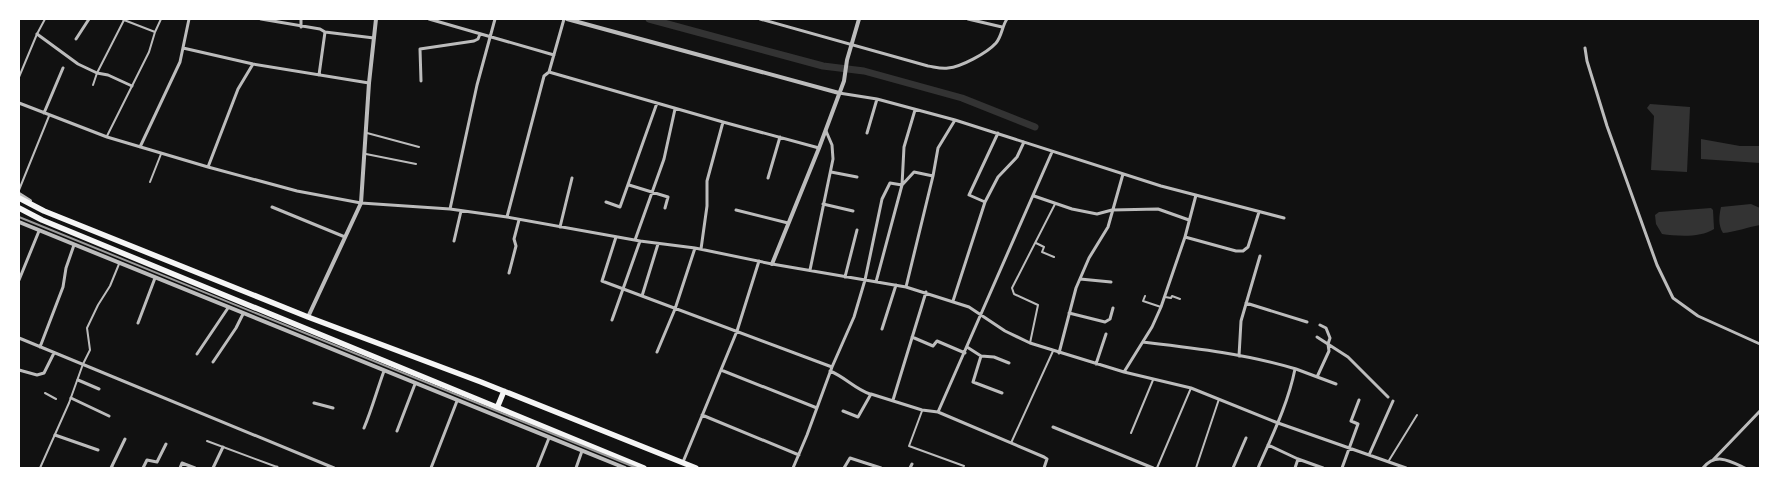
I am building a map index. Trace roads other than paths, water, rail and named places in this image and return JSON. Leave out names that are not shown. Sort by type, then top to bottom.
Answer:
[{"type":"highway","points":[[19,198],[44,210],[308,317],[504,391],[696,468]]},
{"type":"highway","points":[[19,210],[644,468]]},
{"type":"highway","points":[[497,408],[504,391]]},
{"type":"street","points":[[76,40],[89,19]]},
{"type":"street","points":[[140,147],[180,62],[189,19]]},
{"type":"street","points":[[261,19],[325,32],[374,38]]},
{"type":"street","points":[[301,27],[302,19]]},
{"type":"street","points":[[308,317],[361,203],[363,154],[376,19]]},
{"type":"street","points":[[429,19],[554,55]]},
{"type":"street","points":[[450,209],[476,85],[495,19]]},
{"type":"street","points":[[507,217],[544,76],[549,72],[565,19],[839,93],[877,99],[955,120],[1123,174],[1284,218]]},
{"type":"street","points":[[760,19],[928,66],[947,68],[966,62],[989,49],[996,43],[1007,19]]},
{"type":"street","points":[[772,264],[826,131],[839,93],[859,19]]},
{"type":"street","points":[[968,19],[1002,27]]},
{"type":"street","points":[[319,75],[325,32]]},
{"type":"street","points":[[37,34],[78,64],[132,86]]},
{"type":"street","points":[[421,81],[420,49],[477,40],[480,34]]},
{"type":"street","points":[[183,48],[253,64],[369,83]]},
{"type":"street","points":[[1585,48],[1587,61],[1610,135],[1657,265],[1673,298],[1698,316],[1760,344]]},
{"type":"street","points":[[208,167],[238,89],[253,64]]},
{"type":"street","points":[[44,113],[63,68]]},
{"type":"street","points":[[549,72],[819,148]]},
{"type":"street","points":[[867,133],[877,99]]},
{"type":"street","points":[[19,103],[107,137],[297,191],[361,203],[450,209],[507,217],[658,244],[701,249],[926,292],[969,307],[1006,331],[1053,352],[1191,388],[1349,449],[1406,468]]},
{"type":"street","points":[[606,202],[620,207],[657,103]]},
{"type":"street","points":[[635,240],[665,154],[676,108]]},
{"type":"street","points":[[876,282],[902,185],[904,147],[915,110]]},
{"type":"street","points":[[906,287],[938,148],[955,120]]},
{"type":"street","points":[[701,249],[707,206],[707,181],[723,122]]},
{"type":"street","points":[[810,270],[834,152],[826,131]]},
{"type":"street","points":[[985,202],[969,195],[998,133]]},
{"type":"street","points":[[768,178],[780,137]]},
{"type":"street","points":[[954,302],[985,202],[998,177],[1017,157],[1024,142]]},
{"type":"street","points":[[938,412],[1052,152]]},
{"type":"street","points":[[831,172],[857,177]]},
{"type":"street","points":[[902,185],[914,172],[933,176]]},
{"type":"street","points":[[1059,353],[1080,279],[1089,258],[1108,227],[1123,174]]},
{"type":"street","points":[[560,227],[572,178]]},
{"type":"street","points":[[793,468],[830,371],[854,317],[882,199],[890,183],[902,185]]},
{"type":"street","points":[[629,186],[668,197],[664,208]]},
{"type":"street","points":[[19,192],[44,210]]},
{"type":"street","points":[[1124,372],[1143,342],[1161,307],[1190,220],[1196,195]]},
{"type":"street","points":[[1034,196],[1056,204],[1097,214],[1112,210],[1158,209],[1190,220]]},
{"type":"street","points":[[823,204],[853,211]]},
{"type":"street","points":[[272,207],[345,237]]},
{"type":"street","points":[[736,210],[788,223]]},
{"type":"street","points":[[454,241],[461,211]]},
{"type":"street","points":[[1184,237],[1236,251],[1243,251],[1248,246],[1260,212]]},
{"type":"street","points":[[509,273],[516,246],[514,239],[519,220]]},
{"type":"street","points":[[19,222],[384,372],[625,468]]},
{"type":"street","points":[[845,277],[858,230]]},
{"type":"street","points":[[19,280],[39,231]]},
{"type":"street","points":[[616,237],[602,280],[832,367]]},
{"type":"street","points":[[612,320],[640,241]]},
{"type":"street","points":[[642,296],[658,244]]},
{"type":"street","points":[[40,347],[63,287],[66,268],[74,245]]},
{"type":"street","points":[[657,352],[675,309],[695,248]]},
{"type":"street","points":[[1240,356],[1241,321],[1260,256]]},
{"type":"street","points":[[683,463],[737,331],[760,261]]},
{"type":"street","points":[[138,323],[155,278]]},
{"type":"street","points":[[1080,279],[1111,282]]},
{"type":"street","points":[[882,329],[896,285]]},
{"type":"street","points":[[893,400],[926,292]]},
{"type":"street","points":[[1246,303],[1307,322]]},
{"type":"street","points":[[198,354],[228,308]]},
{"type":"street","points":[[1069,313],[1106,322],[1110,319],[1113,308]]},
{"type":"street","points":[[213,362],[243,314]]},
{"type":"street","points":[[1316,377],[1329,351],[1330,335],[1326,328],[1320,325]]},
{"type":"street","points":[[1096,364],[1106,334]]},
{"type":"street","points":[[912,337],[933,346],[937,341],[965,353]]},
{"type":"street","points":[[1317,337],[1348,357],[1388,397]]},
{"type":"street","points":[[19,338],[327,467],[334,468]]},
{"type":"street","points":[[1143,342],[1204,349],[1240,356],[1295,369],[1336,384]]},
{"type":"street","points":[[967,347],[981,356],[994,357],[1009,363]]},
{"type":"street","points":[[19,370],[37,375],[44,373],[54,352]]},
{"type":"street","points":[[981,356],[973,382],[1002,393]]},
{"type":"street","points":[[1258,468],[1278,422],[1291,387],[1295,369]]},
{"type":"street","points":[[721,370],[817,408]]},
{"type":"street","points":[[830,371],[841,376],[858,389],[922,410],[938,412],[1042,455],[1047,459],[1044,468]]},
{"type":"street","points":[[364,428],[384,372]]},
{"type":"street","points":[[78,380],[99,389]]},
{"type":"street","points":[[397,431],[414,384]]},
{"type":"street","points":[[844,411],[858,418],[871,394]]},
{"type":"street","points":[[71,398],[109,416]]},
{"type":"street","points":[[1342,468],[1358,424],[1351,421],[1359,400]]},
{"type":"street","points":[[431,468],[457,401]]},
{"type":"street","points":[[1368,456],[1393,401]]},
{"type":"street","points":[[314,403],[333,408]]},
{"type":"street","points":[[1703,468],[1760,411]]},
{"type":"street","points":[[702,415],[799,455]]},
{"type":"street","points":[[1053,427],[1153,468]]},
{"type":"street","points":[[55,435],[98,450]]},
{"type":"street","points":[[537,468],[549,438]]},
{"type":"street","points":[[1233,468],[1246,438]]},
{"type":"street","points":[[113,468],[125,439]]},
{"type":"street","points":[[143,468],[147,460],[157,462],[166,444]]},
{"type":"street","points":[[1268,445],[1298,460],[1324,468]]},
{"type":"street","points":[[213,468],[223,447]]},
{"type":"street","points":[[576,468],[582,451]]},
{"type":"street","points":[[844,468],[850,458],[881,468]]},
{"type":"street","points":[[1713,460],[1724,459],[1745,468]]},
{"type":"street","points":[[1295,468],[1298,460]]},
{"type":"street","points":[[180,468],[182,463],[195,468]]},
{"type":"lane","points":[[19,77],[45,19]]},
{"type":"lane","points":[[92,85],[123,19],[155,32]]},
{"type":"lane","points":[[107,137],[149,52],[161,19]]},
{"type":"lane","points":[[19,192],[49,115]]},
{"type":"lane","points":[[365,132],[419,147]]},
{"type":"lane","points":[[150,182],[162,153]]},
{"type":"lane","points":[[363,154],[416,164]]},
{"type":"lane","points":[[1030,343],[1038,305],[1012,292],[1056,204]]},
{"type":"lane","points":[[1036,243],[1044,247],[1042,252],[1054,257]]},
{"type":"lane","points":[[40,468],[90,350],[87,328],[110,286],[119,264]]},
{"type":"lane","points":[[1145,296],[1143,301],[1161,307]]},
{"type":"lane","points":[[1165,296],[1180,299]]},
{"type":"lane","points":[[1011,443],[1053,352]]},
{"type":"lane","points":[[1132,433],[1154,378]]},
{"type":"lane","points":[[1157,468],[1191,388]]},
{"type":"lane","points":[[45,393],[56,399]]},
{"type":"lane","points":[[1196,468],[1219,399]]},
{"type":"lane","points":[[922,410],[909,446],[964,466]]},
{"type":"lane","points":[[1388,462],[1417,415]]},
{"type":"lane","points":[[207,441],[277,467]]},
{"type":"waterway","points":[[649,19],[823,66],[864,71],[962,98],[1035,127]]},
{"type":"railway","points":[[19,217],[637,468]]}]
